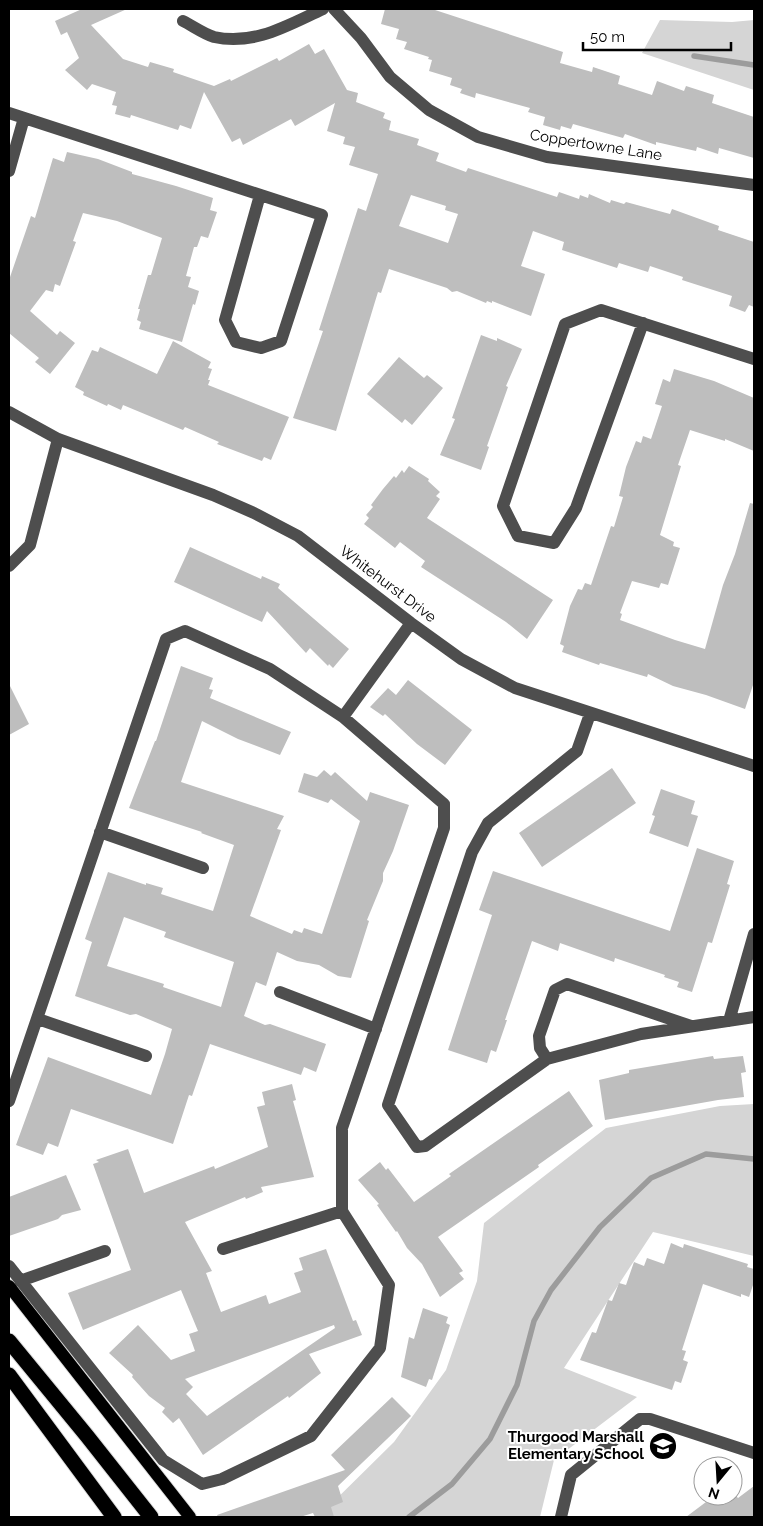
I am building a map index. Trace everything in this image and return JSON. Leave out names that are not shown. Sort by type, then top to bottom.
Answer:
[{"type":"highway","points":[[9,1341],[151,1517]]},
{"type":"highway","points":[[9,1375],[114,1517]]},
{"type":"main road","points":[[14,1283],[190,1517]]},
{"type":"street","points":[[183,21],[213,36],[241,40],[269,34],[323,9]]},
{"type":"street","name":"Coppertowne Lane","points":[[334,9],[361,38],[390,77],[428,110],[478,137],[548,157],[754,185]]},
{"type":"street","points":[[9,112],[322,215],[281,340],[261,348],[236,342],[226,320],[260,195]]},
{"type":"street","points":[[9,171],[24,118]]},
{"type":"street","points":[[643,323],[576,508],[554,543],[518,536],[503,506],[565,324],[601,310],[643,323],[754,359]]},
{"type":"street","name":"Whitehurst Drive","points":[[9,412],[58,439],[213,495],[254,512],[298,536],[461,659],[515,688],[754,766]]},
{"type":"street","points":[[9,566],[30,545],[58,439]]},
{"type":"street","points":[[343,717],[411,623]]},
{"type":"street","points":[[9,1101],[166,639],[185,631],[270,670],[343,717],[444,804],[444,828],[342,1128],[342,1211],[389,1285],[380,1348],[311,1436],[222,1479],[202,1484],[162,1460],[14,1283],[9,1266]]},
{"type":"street","points":[[590,714],[577,751],[488,823],[472,852],[388,1105],[417,1147],[425,1146],[547,1059],[642,1034],[754,1017]]},
{"type":"street","points":[[100,832],[203,868]]},
{"type":"street","points":[[729,1021],[752,950],[754,934]]},
{"type":"street","points":[[547,1059],[540,1048],[539,1036],[555,990],[568,984],[694,1027]]},
{"type":"street","points":[[280,992],[376,1029]]},
{"type":"street","points":[[38,1019],[146,1056]]},
{"type":"street","points":[[223,1249],[342,1211]]},
{"type":"street","points":[[14,1283],[105,1251]]},
{"type":"street","points":[[561,1517],[571,1475],[640,1420],[650,1419],[754,1453]]},
{"type":"shaded area","points":[[660,20],[732,22],[754,20],[754,90],[642,53]]},
{"type":"shaded area","points":[[754,1104],[754,1256],[653,1232],[564,1368],[637,1397],[554,1460],[540,1517],[318,1517],[394,1442],[446,1370],[477,1281],[484,1223],[606,1128],[720,1106]]},
{"type":"building","points":[[82,9],[127,9],[91,25],[123,59],[148,67],[150,62],[174,69],[173,72],[214,86],[230,79],[231,81],[277,58],[279,61],[309,44],[315,54],[324,49],[347,90],[358,93],[356,102],[385,113],[383,118],[391,121],[389,130],[419,139],[417,145],[439,153],[436,161],[466,172],[468,168],[557,197],[559,192],[579,199],[580,195],[588,198],[589,194],[610,203],[611,200],[624,204],[626,202],[670,214],[672,209],[719,226],[718,230],[754,242],[754,307],[749,305],[745,312],[729,306],[732,296],[682,280],[683,277],[650,266],[648,272],[619,263],[617,268],[562,250],[564,242],[533,231],[521,266],[545,274],[531,316],[492,301],[492,303],[487,301],[486,303],[457,291],[452,292],[447,288],[389,269],[381,293],[378,292],[336,431],[293,418],[323,331],[319,330],[358,208],[366,211],[378,174],[349,165],[355,147],[343,144],[345,137],[327,131],[335,103],[295,126],[291,119],[243,145],[240,138],[232,142],[204,92],[191,129],[180,125],[178,130],[131,115],[130,118],[115,114],[117,106],[112,105],[116,92],[92,84],[87,90],[65,70],[79,58],[67,32],[61,35],[55,21]],"holes":[[[411,195],[446,206],[445,210],[458,214],[448,243],[399,226]]]},
{"type":"building","points":[[385,9],[432,9],[563,52],[560,63],[592,72],[593,67],[620,76],[618,84],[652,95],[657,81],[684,91],[686,86],[714,95],[712,103],[754,117],[754,158],[719,148],[718,154],[697,147],[696,151],[656,142],[656,145],[625,134],[623,138],[573,124],[571,129],[561,126],[560,130],[543,125],[545,117],[528,112],[530,108],[476,93],[475,98],[460,93],[462,89],[450,85],[452,78],[429,71],[432,60],[428,59],[429,57],[404,49],[407,42],[396,39],[399,29],[381,24]]},
{"type":"building","points":[[67,152],[98,159],[132,172],[132,174],[213,198],[210,210],[217,212],[208,238],[201,236],[197,247],[194,247],[186,276],[191,277],[188,287],[199,291],[195,305],[193,304],[182,342],[139,329],[141,322],[137,320],[140,309],[138,309],[148,275],[151,275],[162,238],[117,221],[83,213],[73,241],[76,242],[60,286],[55,284],[53,292],[46,290],[30,311],[57,335],[60,331],[75,343],[50,374],[35,362],[39,358],[9,333],[9,280],[31,216],[35,218],[53,158],[64,162]]},
{"type":"building","points":[[481,335],[497,341],[497,338],[522,349],[506,386],[508,387],[487,446],[489,447],[481,470],[440,455],[455,419],[452,418]]},
{"type":"building","points":[[173,341],[211,362],[208,368],[212,369],[208,385],[289,417],[271,460],[264,457],[262,461],[217,444],[219,442],[185,427],[183,430],[123,405],[121,410],[108,404],[107,406],[83,395],[84,392],[75,387],[92,350],[98,352],[100,347],[157,374]]},
{"type":"building","points":[[399,357],[424,378],[427,375],[443,388],[412,425],[405,419],[402,423],[367,394]]},
{"type":"building","points":[[674,369],[714,381],[754,398],[754,451],[725,439],[725,441],[690,430],[678,465],[681,466],[660,535],[674,542],[673,546],[680,548],[668,585],[661,583],[659,588],[632,581],[620,613],[622,614],[620,620],[705,649],[723,585],[735,554],[750,503],[754,504],[754,682],[745,709],[673,686],[648,674],[647,677],[600,663],[599,665],[562,652],[564,646],[560,644],[570,606],[578,589],[582,590],[585,583],[591,585],[611,526],[614,527],[623,497],[619,496],[626,467],[636,441],[641,443],[643,436],[651,439],[662,406],[655,404],[663,379],[670,382]]},
{"type":"building","points":[[409,466],[429,479],[428,481],[440,492],[436,496],[440,499],[427,518],[553,600],[527,639],[506,622],[421,567],[425,561],[400,542],[395,548],[364,524],[369,518],[366,515],[373,507],[371,505],[383,489],[394,476],[396,478],[402,470],[404,473]]},
{"type":"building","points":[[190,547],[261,579],[262,576],[280,584],[278,588],[349,649],[333,668],[329,664],[328,666],[310,648],[306,653],[267,611],[262,622],[174,582]]},
{"type":"building","points":[[181,666],[213,678],[209,689],[213,690],[210,698],[291,732],[280,755],[238,739],[202,721],[181,782],[284,816],[277,829],[281,830],[250,916],[292,934],[294,930],[302,933],[304,928],[322,934],[360,821],[331,799],[328,803],[298,792],[304,773],[317,777],[324,770],[331,776],[335,772],[367,801],[370,792],[409,805],[383,873],[383,881],[367,920],[369,921],[351,978],[338,976],[319,965],[297,961],[277,952],[266,986],[256,982],[244,1016],[265,1025],[270,1024],[326,1044],[316,1072],[304,1067],[301,1075],[210,1044],[192,1096],[189,1095],[173,1144],[71,1109],[58,1147],[48,1143],[43,1155],[16,1145],[48,1057],[151,1095],[172,1029],[136,1014],[130,1015],[75,996],[92,942],[85,939],[108,872],[146,885],[146,883],[163,888],[161,894],[213,911],[234,845],[202,832],[129,808],[156,741]],"holes":[[[124,917],[166,932],[164,937],[234,962],[221,1007],[163,987],[164,984],[107,966]]]},
{"type":"building","points":[[408,680],[472,730],[445,765],[417,744],[385,714],[383,716],[370,707],[388,688],[396,695]]},
{"type":"building","points":[[9,684],[29,724],[9,735]]},
{"type":"building","points":[[612,768],[636,803],[542,867],[519,833]]},
{"type":"building","points":[[661,789],[695,801],[691,814],[698,816],[688,847],[649,833],[655,816],[652,815]]},
{"type":"building","points":[[697,848],[734,861],[727,884],[730,885],[712,943],[708,942],[692,992],[677,987],[679,982],[664,977],[665,975],[615,958],[614,962],[560,943],[558,951],[532,941],[496,1052],[491,1050],[487,1063],[448,1050],[492,915],[479,910],[493,871],[670,931]]},
{"type":"building","points":[[713,1056],[714,1059],[743,1056],[746,1072],[741,1073],[744,1097],[605,1120],[599,1080],[629,1073],[629,1070]]},
{"type":"building","points":[[292,1084],[296,1100],[293,1101],[314,1177],[261,1187],[263,1192],[246,1199],[245,1197],[185,1222],[212,1271],[206,1273],[221,1312],[266,1295],[269,1304],[301,1292],[294,1273],[303,1270],[299,1258],[326,1249],[353,1321],[356,1320],[362,1335],[309,1354],[321,1373],[289,1398],[288,1396],[203,1455],[179,1418],[173,1423],[162,1412],[165,1408],[149,1396],[132,1377],[133,1375],[109,1353],[138,1325],[171,1360],[195,1351],[189,1334],[198,1331],[181,1290],[83,1330],[68,1293],[131,1270],[93,1164],[99,1162],[96,1160],[128,1149],[144,1193],[214,1166],[215,1169],[268,1147],[257,1107],[265,1105],[262,1092]],"holes":[[[334,1325],[335,1328],[207,1416],[186,1394],[193,1387],[185,1379]]]},
{"type":"building","points":[[569,1091],[593,1126],[538,1165],[539,1167],[438,1237],[463,1271],[459,1273],[464,1279],[440,1297],[422,1264],[407,1248],[397,1231],[377,1205],[379,1204],[358,1180],[380,1162],[386,1170],[388,1168],[414,1202],[451,1176],[449,1174]]},
{"type":"building","points":[[66,1175],[81,1210],[62,1215],[58,1219],[9,1236],[9,1197]]},
{"type":"building","points":[[671,1243],[683,1248],[684,1244],[748,1264],[747,1267],[754,1269],[754,1282],[749,1297],[741,1294],[741,1297],[703,1284],[682,1350],[686,1351],[683,1360],[688,1362],[681,1383],[675,1381],[672,1390],[580,1360],[592,1332],[596,1333],[608,1300],[612,1301],[619,1283],[626,1285],[634,1262],[644,1266],[647,1258],[664,1264]]},
{"type":"building","points":[[423,1308],[448,1317],[446,1323],[450,1325],[432,1380],[429,1379],[426,1387],[401,1377],[409,1337],[414,1339]]},
{"type":"building","points":[[392,1397],[411,1416],[338,1486],[343,1502],[331,1507],[334,1517],[315,1517],[313,1513],[300,1517],[218,1517],[217,1515],[345,1470],[331,1455]]},
{"type":"building","points":[[754,1486],[754,1517],[686,1517],[701,1506],[743,1506],[743,1494]]},
{"type":"waterway","points":[[694,56],[754,65]]},
{"type":"waterway","points":[[409,1517],[452,1484],[490,1439],[517,1385],[534,1321],[551,1290],[600,1227],[651,1178],[706,1154],[754,1159]]},
{"type":"place","name":"Thurgood Marshall Elementary School","points":[[663,1446]]}]
